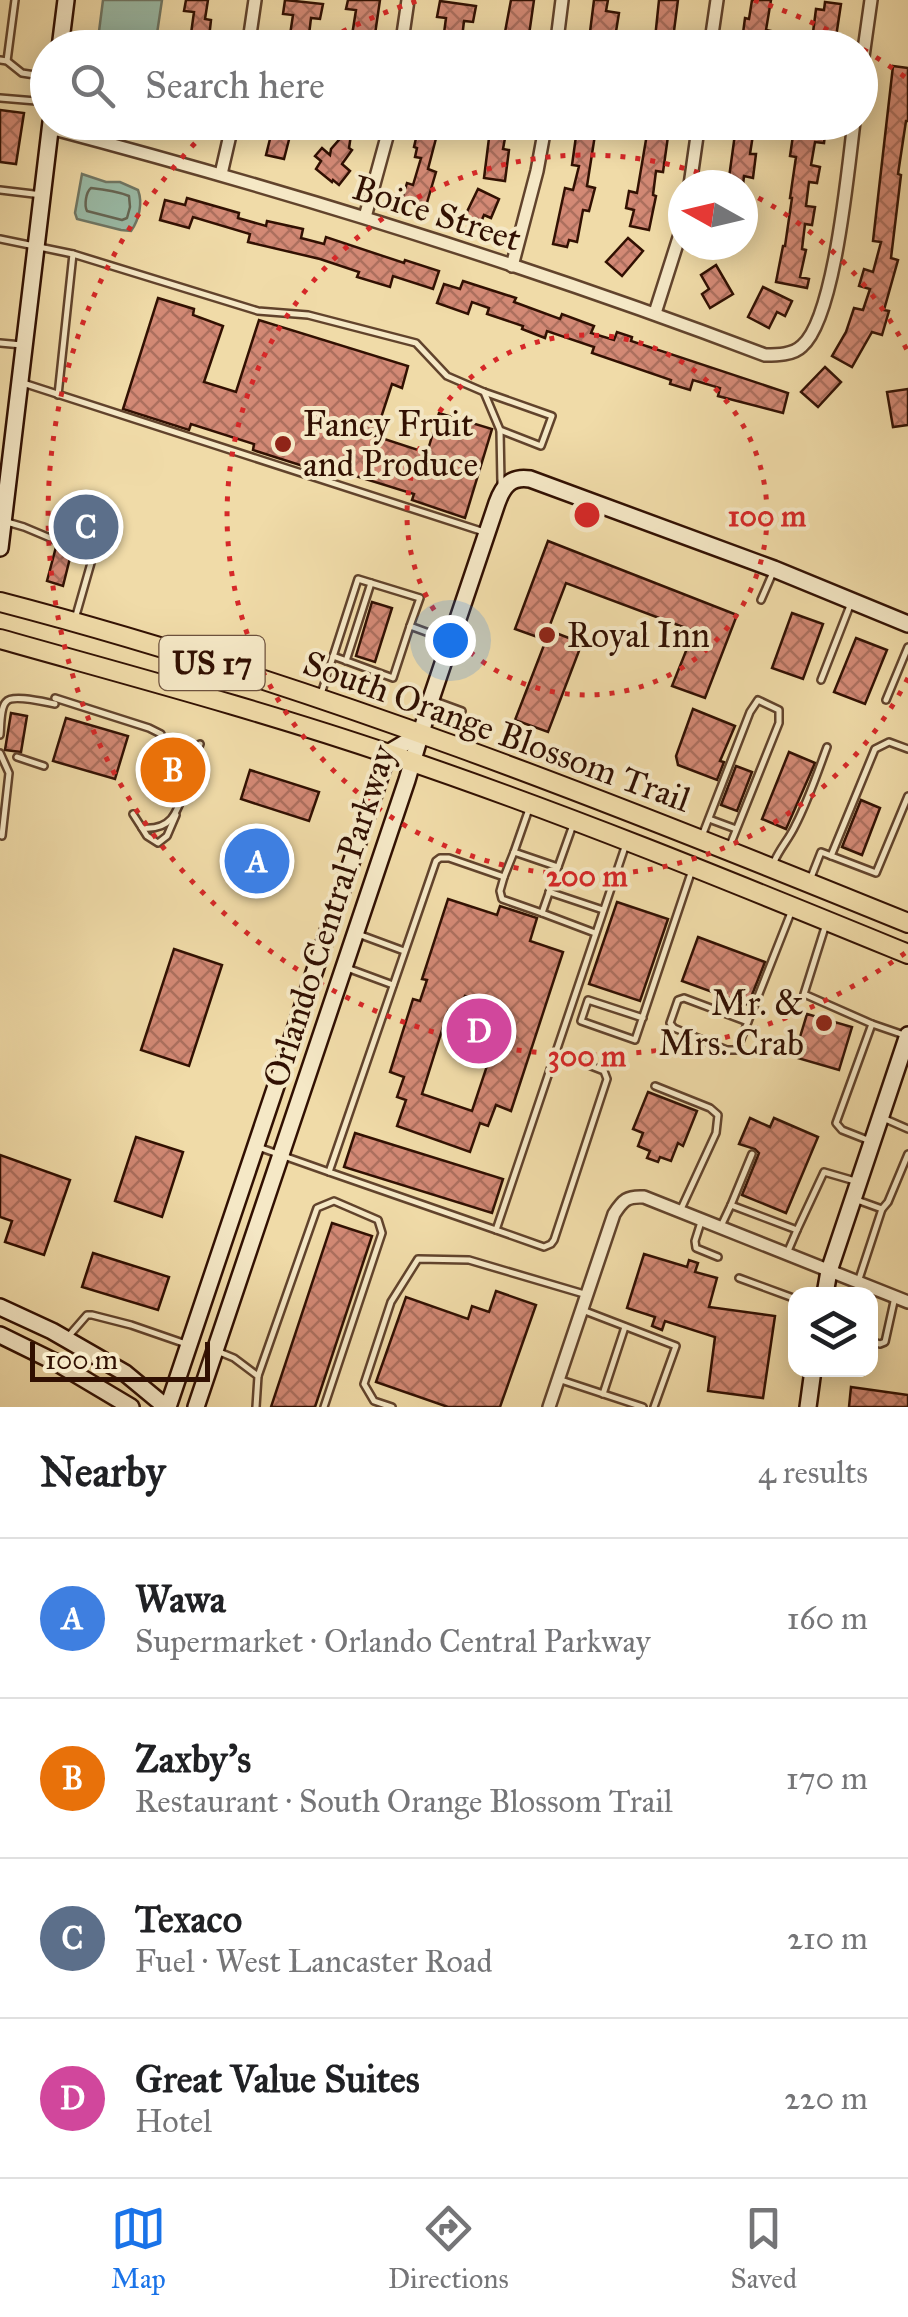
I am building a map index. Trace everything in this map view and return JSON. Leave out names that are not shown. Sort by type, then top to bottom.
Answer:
[{"type":"main road","name":"South Orange Blossom Trail","points":[[0,602],[207,662],[420,734],[906,922]]},
{"type":"main road","name":"South Orange Blossom Trail","points":[[0,638],[388,753],[628,841],[908,954]]},
{"type":"main road","points":[[865,936],[883,938],[906,922]]},
{"type":"street","points":[[62,30],[66,0]]},
{"type":"street","points":[[251,30],[255,0]]},
{"type":"street","points":[[404,30],[408,0]]},
{"type":"street","points":[[558,30],[562,0]]},
{"type":"street","points":[[713,30],[717,0]]},
{"type":"street","points":[[867,30],[871,0]]},
{"type":"street","points":[[0,548],[7,425],[20,382],[48,140]]},
{"type":"street","name":"Boice Street","points":[[100,140],[366,217],[656,314],[765,355],[784,354],[802,347],[818,319],[836,254],[852,140]]},
{"type":"street","points":[[221,174],[229,140]]},
{"type":"street","points":[[366,217],[386,140]]},
{"type":"street","points":[[512,266],[543,140]]},
{"type":"street","points":[[692,170],[696,140]]},
{"type":"street","points":[[656,314],[672,260]]},
{"type":"street","points":[[420,734],[502,491],[515,479],[530,479],[774,569],[908,624]]},
{"type":"street","name":"Orlando Central Parkway","points":[[167,1407],[388,753],[420,734]]},
{"type":"street","name":"Orlando Central Parkway","points":[[196,1407],[420,734]]},
{"type":"street","points":[[827,1287],[881,1117],[904,1061],[908,1036]]},
{"type":"street","points":[[549,1407],[614,1214],[629,1196],[644,1196],[908,1302]]},
{"type":"street","points":[[3,1314],[66,1339],[125,1373],[167,1407]]},
{"type":"street","points":[[0,1335],[131,1407]]},
{"type":"street","points":[[808,1407],[812,1377]]},
{"type":"lane","points":[[15,0],[4,61],[30,75]]},
{"type":"lane","points":[[0,98],[30,100]]},
{"type":"lane","points":[[0,190],[42,195]]},
{"type":"lane","points":[[0,239],[73,254],[258,311],[308,314],[416,344],[447,376],[552,416],[541,446],[500,430]]},
{"type":"lane","points":[[58,394],[73,254]]},
{"type":"lane","points":[[0,343],[24,346]]},
{"type":"lane","points":[[20,382],[487,533]]},
{"type":"lane","points":[[484,392],[500,430],[502,491]]},
{"type":"lane","points":[[3,521],[93,556],[74,622]]},
{"type":"lane","points":[[761,600],[774,569]]},
{"type":"lane","points":[[319,700],[333,656],[358,579],[420,598],[392,678],[333,656]]},
{"type":"lane","points":[[346,660],[372,583]]},
{"type":"lane","points":[[820,680],[852,601]]},
{"type":"lane","points":[[410,626],[451,641]]},
{"type":"lane","points":[[886,700],[908,648]]},
{"type":"lane","points":[[0,735],[4,703],[16,698],[55,701],[161,734]]},
{"type":"lane","points":[[431,700],[462,711]]},
{"type":"lane","points":[[701,840],[758,700],[777,708],[779,723],[728,851]]},
{"type":"lane","points":[[832,856],[875,749],[889,742],[908,749]]},
{"type":"lane","points":[[132,814],[146,836],[158,843],[167,836],[200,744]]},
{"type":"lane","points":[[772,868],[798,822],[827,748]]},
{"type":"lane","points":[[2,754],[8,774],[2,836]]},
{"type":"lane","points":[[16,757],[44,766]]},
{"type":"lane","points":[[809,883],[821,852],[876,873],[908,796]]},
{"type":"lane","points":[[530,804],[504,877],[502,899],[595,933]]},
{"type":"lane","points":[[142,828],[163,826],[176,815]]},
{"type":"lane","points":[[709,819],[736,829]]},
{"type":"lane","points":[[542,914],[574,821]]},
{"type":"lane","points":[[496,1230],[628,841]]},
{"type":"lane","points":[[514,852],[558,867]]},
{"type":"lane","points":[[329,1172],[433,868],[440,858],[449,858],[504,877]]},
{"type":"lane","points":[[643,1018],[588,1000],[582,1021],[635,1040],[643,1018],[693,867]]},
{"type":"lane","points":[[549,892],[603,910]]},
{"type":"lane","points":[[748,1022],[684,998],[678,1000],[670,1023],[732,1051],[738,1047],[748,1022],[793,907]]},
{"type":"lane","points":[[828,921],[804,994],[908,1036]]},
{"type":"lane","points":[[326,938],[405,951]]},
{"type":"lane","points":[[344,967],[393,985]]},
{"type":"lane","points":[[872,1024],[836,1123],[842,1130],[873,1142]]},
{"type":"lane","points":[[256,1146],[544,1246],[552,1244],[607,1075],[600,1068],[555,1052]]},
{"type":"lane","points":[[655,1086],[710,1108],[718,1115],[716,1132],[680,1211]]},
{"type":"lane","points":[[266,1117],[291,1126]]},
{"type":"lane","points":[[881,1117],[908,1129]]},
{"type":"lane","points":[[721,1227],[752,1154]]},
{"type":"lane","points":[[858,1282],[882,1209],[908,1154]]},
{"type":"lane","points":[[787,1254],[824,1172],[882,1209]]},
{"type":"lane","points":[[256,1407],[258,1376],[317,1208],[334,1200],[378,1220],[382,1233],[324,1407]]},
{"type":"lane","points":[[730,1205],[797,1230]]},
{"type":"lane","points":[[702,1219],[694,1244],[718,1257]]},
{"type":"lane","points":[[392,1407],[374,1400],[364,1384],[391,1302],[418,1259],[469,1260],[586,1295]]},
{"type":"lane","points":[[739,1278],[788,1296]]},
{"type":"lane","points":[[878,1343],[885,1342],[895,1297]]},
{"type":"lane","points":[[582,1310],[676,1346],[654,1407]]},
{"type":"lane","points":[[66,1339],[87,1315],[189,1344]]},
{"type":"lane","points":[[603,1394],[625,1327]]},
{"type":"lane","points":[[215,1350],[258,1376]]},
{"type":"lane","points":[[558,1379],[643,1407]]},
{"type":"water","points":[[103,0],[162,0],[158,30],[99,30]]},
{"type":"water","points":[[82,174],[138,190],[139,211],[131,231],[77,219]]},
{"type":"building","points":[[186,0],[208,0],[205,19],[211,20],[210,30],[192,30],[194,12],[184,11]]},
{"type":"building","points":[[285,0],[323,4],[320,19],[311,18],[310,30],[291,30],[293,15],[283,14]]},
{"type":"building","points":[[348,0],[380,0],[376,30],[353,30],[356,10],[346,9]]},
{"type":"building","points":[[511,0],[534,0],[530,30],[505,30]]},
{"type":"building","points":[[594,0],[608,0],[606,11],[619,13],[616,30],[590,30]]},
{"type":"building","points":[[659,0],[678,0],[674,30],[656,30]]},
{"type":"building","points":[[752,0],[771,0],[766,30],[743,30],[745,18],[749,19]]},
{"type":"building","points":[[440,1],[476,6],[473,22],[464,21],[463,30],[444,30],[446,18],[437,17]]},
{"type":"building","points":[[825,2],[841,4],[837,30],[813,30],[816,9],[824,10]]},
{"type":"building","points":[[893,66],[908,68],[908,121],[898,174],[901,175],[891,258],[898,260],[884,310],[889,311],[882,335],[872,332],[852,367],[832,356],[854,308],[863,310],[870,289],[859,286],[864,269],[873,272],[881,242],[873,241]]},
{"type":"building","points":[[0,110],[24,113],[16,164],[0,162]]},
{"type":"building","points":[[270,140],[289,140],[284,159],[266,155]]},
{"type":"building","points":[[339,140],[350,140],[352,150],[342,164],[350,171],[339,185],[316,169],[321,161],[315,156],[322,148],[330,155]]},
{"type":"building","points":[[416,140],[436,140],[428,169],[436,172],[426,206],[402,199],[407,183],[413,185],[421,158],[415,157]]},
{"type":"building","points":[[489,140],[505,140],[503,149],[509,150],[505,181],[484,178]]},
{"type":"building","points":[[575,140],[594,140],[587,186],[595,188],[589,211],[583,210],[577,242],[569,240],[567,247],[553,244],[565,188],[573,190],[579,166],[572,165]]},
{"type":"building","points":[[646,140],[667,140],[663,172],[656,171],[649,230],[630,226],[634,210],[626,208],[629,191],[637,193]]},
{"type":"building","points":[[734,140],[752,140],[750,154],[756,154],[754,170],[730,170]]},
{"type":"building","points":[[792,140],[824,140],[815,142],[811,165],[820,167],[817,183],[809,182],[806,206],[815,207],[812,225],[805,224],[802,249],[806,250],[800,277],[809,279],[807,288],[776,282],[792,198],[796,157],[790,156]]},
{"type":"building","points":[[478,189],[499,199],[491,218],[484,215],[479,227],[463,220]]},
{"type":"building","points":[[187,198],[239,213],[238,218],[266,226],[267,221],[303,229],[301,238],[324,244],[326,237],[439,271],[433,289],[393,276],[390,287],[320,259],[248,242],[250,234],[193,217],[189,228],[160,220],[165,200],[185,205]]},
{"type":"building","points":[[628,238],[643,251],[622,276],[606,262]]},
{"type":"building","points":[[716,265],[733,294],[710,308],[702,294],[709,289],[701,275]]},
{"type":"building","points":[[463,281],[516,298],[514,302],[560,319],[562,314],[594,326],[591,333],[614,340],[617,332],[632,337],[631,341],[788,393],[783,413],[718,396],[720,388],[693,380],[690,390],[670,384],[671,380],[592,353],[594,347],[547,331],[545,338],[522,329],[523,326],[487,314],[489,308],[472,302],[468,314],[437,303],[444,284],[460,289]]},
{"type":"building","points":[[763,287],[792,301],[785,316],[777,312],[769,328],[748,317]]},
{"type":"building","points":[[158,298],[194,309],[193,315],[223,326],[204,382],[236,392],[259,320],[408,366],[402,388],[392,384],[375,436],[427,453],[439,413],[492,429],[465,518],[412,500],[414,494],[330,468],[328,474],[253,450],[254,444],[191,424],[189,430],[123,409]]},
{"type":"building","points":[[825,367],[841,382],[818,407],[801,392]]},
{"type":"building","points":[[908,389],[908,425],[893,427],[887,392]]},
{"type":"building","points":[[59,510],[118,525],[113,543],[76,534],[74,541],[59,535],[61,530],[54,529]]},
{"type":"building","points":[[548,541],[737,615],[705,698],[672,686],[694,631],[566,583],[548,630],[582,643],[548,732],[515,720],[546,640],[515,629]]},
{"type":"building","points":[[56,547],[71,554],[63,586],[47,581]]},
{"type":"building","points":[[372,602],[392,608],[375,662],[356,656]]},
{"type":"building","points":[[792,613],[823,624],[803,679],[772,668]]},
{"type":"building","points":[[856,638],[887,650],[865,704],[834,692]]},
{"type":"building","points":[[693,709],[735,726],[720,761],[724,762],[717,780],[678,765],[676,756]]},
{"type":"building","points":[[11,713],[27,716],[21,752],[5,750]]},
{"type":"building","points":[[66,718],[128,736],[115,779],[53,761]]},
{"type":"building","points":[[171,745],[190,752],[176,796],[156,790]]},
{"type":"building","points":[[789,752],[815,763],[786,829],[762,819]]},
{"type":"building","points":[[736,766],[752,772],[737,811],[721,805]]},
{"type":"building","points":[[250,770],[319,792],[309,821],[241,799]]},
{"type":"building","points":[[861,800],[880,808],[862,855],[842,847]]},
{"type":"building","points":[[240,835],[286,849],[274,887],[229,874]]},
{"type":"building","points":[[448,899],[497,915],[500,906],[537,918],[530,941],[563,952],[511,1111],[496,1105],[488,1126],[480,1123],[470,1152],[397,1126],[406,1100],[397,1097],[404,1077],[390,1072],[413,999],[420,1001],[427,980],[422,979]],"holes":[[[465,996],[506,1009],[472,1111],[422,1094],[448,1011],[459,1015]]]},
{"type":"building","points":[[617,902],[668,919],[640,1001],[589,984]]},
{"type":"building","points":[[698,937],[765,962],[748,1005],[682,981]]},
{"type":"building","points":[[174,949],[222,965],[189,1066],[141,1050]]},
{"type":"building","points":[[807,1014],[852,1027],[839,1070],[794,1057]]},
{"type":"building","points":[[648,1092],[697,1111],[683,1146],[678,1143],[671,1161],[647,1158],[650,1151],[638,1146],[643,1133],[633,1129]]},
{"type":"building","points":[[750,1118],[770,1127],[774,1118],[818,1137],[786,1213],[742,1195],[759,1153],[739,1144]]},
{"type":"building","points":[[355,1133],[503,1179],[492,1213],[344,1167]]},
{"type":"building","points":[[136,1137],[183,1152],[162,1217],[115,1201]]},
{"type":"building","points":[[0,1155],[70,1180],[44,1255],[5,1242],[12,1221],[0,1217]]},
{"type":"building","points":[[332,1223],[372,1236],[315,1407],[271,1407]]},
{"type":"building","points":[[93,1253],[169,1277],[158,1310],[82,1287]]},
{"type":"building","points":[[644,1254],[687,1267],[689,1260],[698,1263],[695,1272],[717,1278],[709,1307],[775,1316],[763,1398],[708,1391],[715,1337],[665,1321],[662,1330],[652,1326],[655,1317],[627,1308]]},
{"type":"building","points":[[496,1291],[536,1305],[500,1407],[448,1407],[376,1382],[406,1297],[468,1319],[472,1306],[489,1312]]},
{"type":"building","points":[[851,1387],[908,1395],[908,1407],[849,1407]]},
{"type":"place","name":"Fancy Fruit and Produce","points":[[283,444]]},
{"type":"place","name":"Texaco","points":[[86,527]]},
{"type":"place","name":"Royal Inn","points":[[547,635]]},
{"type":"place","name":"Zaxby's","points":[[173,770]]},
{"type":"place","name":"Wawa","points":[[257,861]]},
{"type":"place","name":"Mr. & Mrs. Crab","points":[[824,1023]]},
{"type":"place","name":"Great Value Suites","points":[[479,1031]]}]
